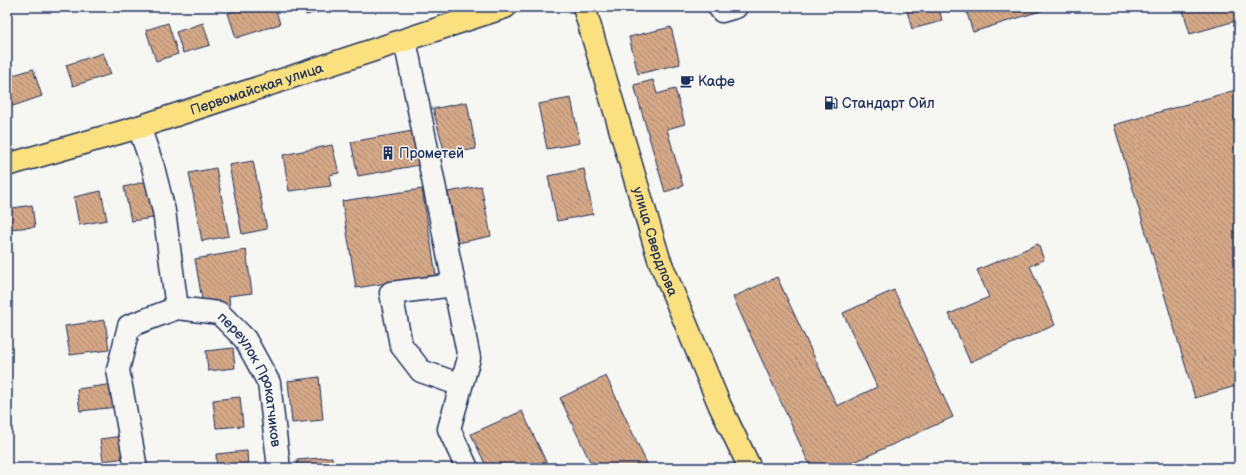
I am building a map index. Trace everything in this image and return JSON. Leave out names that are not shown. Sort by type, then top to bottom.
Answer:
[{"type":"main road","name":"Первомайская улица","points":[[7,165],[139,127],[505,7]]},
{"type":"main road","name":"улица Свердлова","points":[[584,7],[659,260],[720,406],[750,468]]},
{"type":"street","points":[[719,7],[722,11],[736,7]]},
{"type":"street","points":[[405,40],[469,358],[449,429],[467,468]]},
{"type":"street","points":[[136,468],[118,370],[129,326],[177,308],[164,212],[153,167],[139,127]]},
{"type":"street","points":[[454,286],[392,294],[401,345],[421,371],[461,386]]},
{"type":"street","name":"переулок Прокатчиков","points":[[177,308],[219,312],[245,339],[269,383],[279,468]]},
{"type":"building","points":[[246,7],[275,7],[280,24],[236,38],[228,13]]},
{"type":"building","points":[[304,7],[337,7],[306,15]]},
{"type":"building","points":[[906,7],[939,7],[942,21],[912,29]]},
{"type":"building","points":[[965,7],[1053,7],[973,32]]},
{"type":"building","points":[[1182,7],[1239,7],[1239,20],[1190,34]]},
{"type":"building","points":[[168,23],[178,54],[156,61],[146,30]]},
{"type":"building","points":[[203,23],[210,45],[183,53],[176,32]]},
{"type":"building","points":[[671,27],[680,64],[638,74],[629,37]]},
{"type":"building","points":[[103,53],[111,74],[73,86],[66,65]]},
{"type":"building","points":[[33,69],[42,96],[10,107],[7,98],[7,77]]},
{"type":"building","points":[[653,80],[657,94],[675,89],[685,124],[667,129],[683,186],[665,192],[634,85]]},
{"type":"building","points":[[1239,89],[1239,385],[1195,398],[1114,125]]},
{"type":"building","points":[[571,98],[580,143],[547,149],[538,104]]},
{"type":"building","points":[[467,102],[476,149],[445,154],[433,109]]},
{"type":"building","name":"Прометей","points":[[418,130],[425,164],[358,176],[351,142]]},
{"type":"building","points":[[332,145],[339,173],[329,175],[331,186],[289,191],[283,155]]},
{"type":"building","points":[[253,161],[267,229],[242,234],[229,165]]},
{"type":"building","points":[[216,168],[229,236],[202,241],[189,173]]},
{"type":"building","points":[[584,169],[593,214],[557,221],[548,176]]},
{"type":"building","points":[[148,181],[153,218],[131,221],[124,187]]},
{"type":"building","points":[[481,186],[491,236],[458,243],[448,192]]},
{"type":"building","points":[[422,189],[436,275],[356,288],[342,201]]},
{"type":"building","points":[[101,191],[107,220],[79,225],[74,197]]},
{"type":"building","points":[[32,205],[35,227],[7,229],[7,209]]},
{"type":"building","points":[[1038,244],[1044,260],[1030,266],[1055,325],[970,362],[949,314],[989,297],[977,270]]},
{"type":"building","points":[[246,250],[252,293],[229,296],[230,309],[204,311],[195,259]]},
{"type":"building","points":[[777,277],[837,406],[877,387],[843,313],[894,290],[953,417],[841,468],[811,468],[733,297]]},
{"type":"building","points":[[105,320],[109,350],[70,355],[65,326]]},
{"type":"building","points":[[233,348],[235,368],[208,371],[206,351]]},
{"type":"building","points":[[606,376],[649,468],[593,468],[560,398]]},
{"type":"building","points":[[319,377],[323,420],[292,423],[288,381]]},
{"type":"building","points":[[114,384],[117,407],[80,411],[77,389]]},
{"type":"building","points":[[240,397],[243,426],[216,428],[213,400]]},
{"type":"building","points":[[522,411],[549,468],[487,468],[471,434]]},
{"type":"building","points":[[123,436],[126,458],[103,461],[100,439]]},
{"type":"building","points":[[247,451],[248,468],[217,468],[216,454]]},
{"type":"building","points":[[332,457],[333,468],[298,468],[297,460]]},
{"type":"place","name":"Кафе","points":[[687,81]]},
{"type":"place","name":"Стандарт Ойл","points":[[831,103]]},
{"type":"place","name":"Прометей","points":[[388,153]]}]
